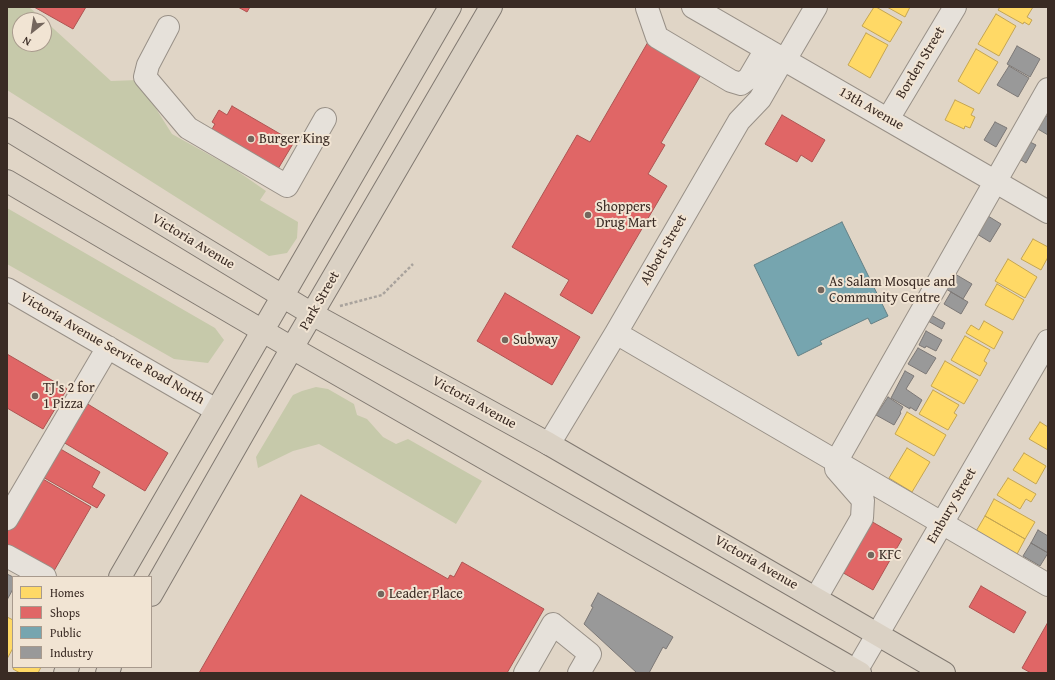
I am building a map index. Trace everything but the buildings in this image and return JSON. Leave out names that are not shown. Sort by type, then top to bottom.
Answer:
[{"type":"main road","points":[[121,576],[450,7]]},
{"type":"main road","name":"Park Street","points":[[152,593],[292,348],[491,7]]},
{"type":"main road","name":"Victoria Avenue","points":[[7,129],[312,314],[549,444],[944,673]]},
{"type":"main road","points":[[7,181],[262,331],[857,672]]},
{"type":"street","name":"13th Avenue","points":[[693,7],[1048,212]]},
{"type":"street","points":[[647,8],[657,37],[731,81],[741,84],[778,56],[816,7]]},
{"type":"street","name":"Borden Street","points":[[888,119],[955,7]]},
{"type":"street","points":[[168,28],[148,65],[145,77],[188,128],[287,186],[325,118]]},
{"type":"street","name":"Abbott Street","points":[[549,444],[616,333],[739,121],[760,98],[778,56]]},
{"type":"street","points":[[835,464],[1048,89]]},
{"type":"street","name":"Victoria Avenue Service Road North","points":[[7,288],[216,410]]},
{"type":"street","points":[[616,333],[835,464],[1048,584]]},
{"type":"street","name":"Embury Street","points":[[857,672],[877,634],[1048,341]]},
{"type":"street","points":[[7,518],[108,347]]},
{"type":"street","points":[[816,598],[862,518],[863,500],[835,464]]},
{"type":"street","points":[[7,556],[43,576]]},
{"type":"street","points":[[525,673],[553,624],[590,654],[579,673]]},
{"type":"path","points":[[312,314],[382,295],[412,264]]},
{"type":"green space","points":[[7,7],[29,7],[35,12],[12,12],[12,52],[52,52],[52,27],[111,81],[138,80],[172,134],[233,168],[266,191],[260,200],[298,222],[297,238],[287,253],[269,256],[7,90]]},
{"type":"green space","points":[[7,208],[215,328],[224,340],[208,363],[174,359],[7,264]]},
{"type":"green space","points":[[316,387],[328,389],[354,404],[357,415],[367,419],[383,437],[396,444],[408,439],[482,481],[456,524],[319,444],[293,451],[258,468],[256,457],[293,395]]},
{"type":"place","name":"Burger King","points":[[251,139]]},
{"type":"place","name":"Shoppers Drug Mart","points":[[588,215]]},
{"type":"place","name":"As Salam Mosque and Community Centre","points":[[821,290]]},
{"type":"place","name":"Subway","points":[[505,340]]},
{"type":"place","name":"TJ's 2 for 1 Pizza","points":[[35,396]]},
{"type":"place","name":"KFC","points":[[871,555]]},
{"type":"place","name":"Leader Place","points":[[381,594]]}]
